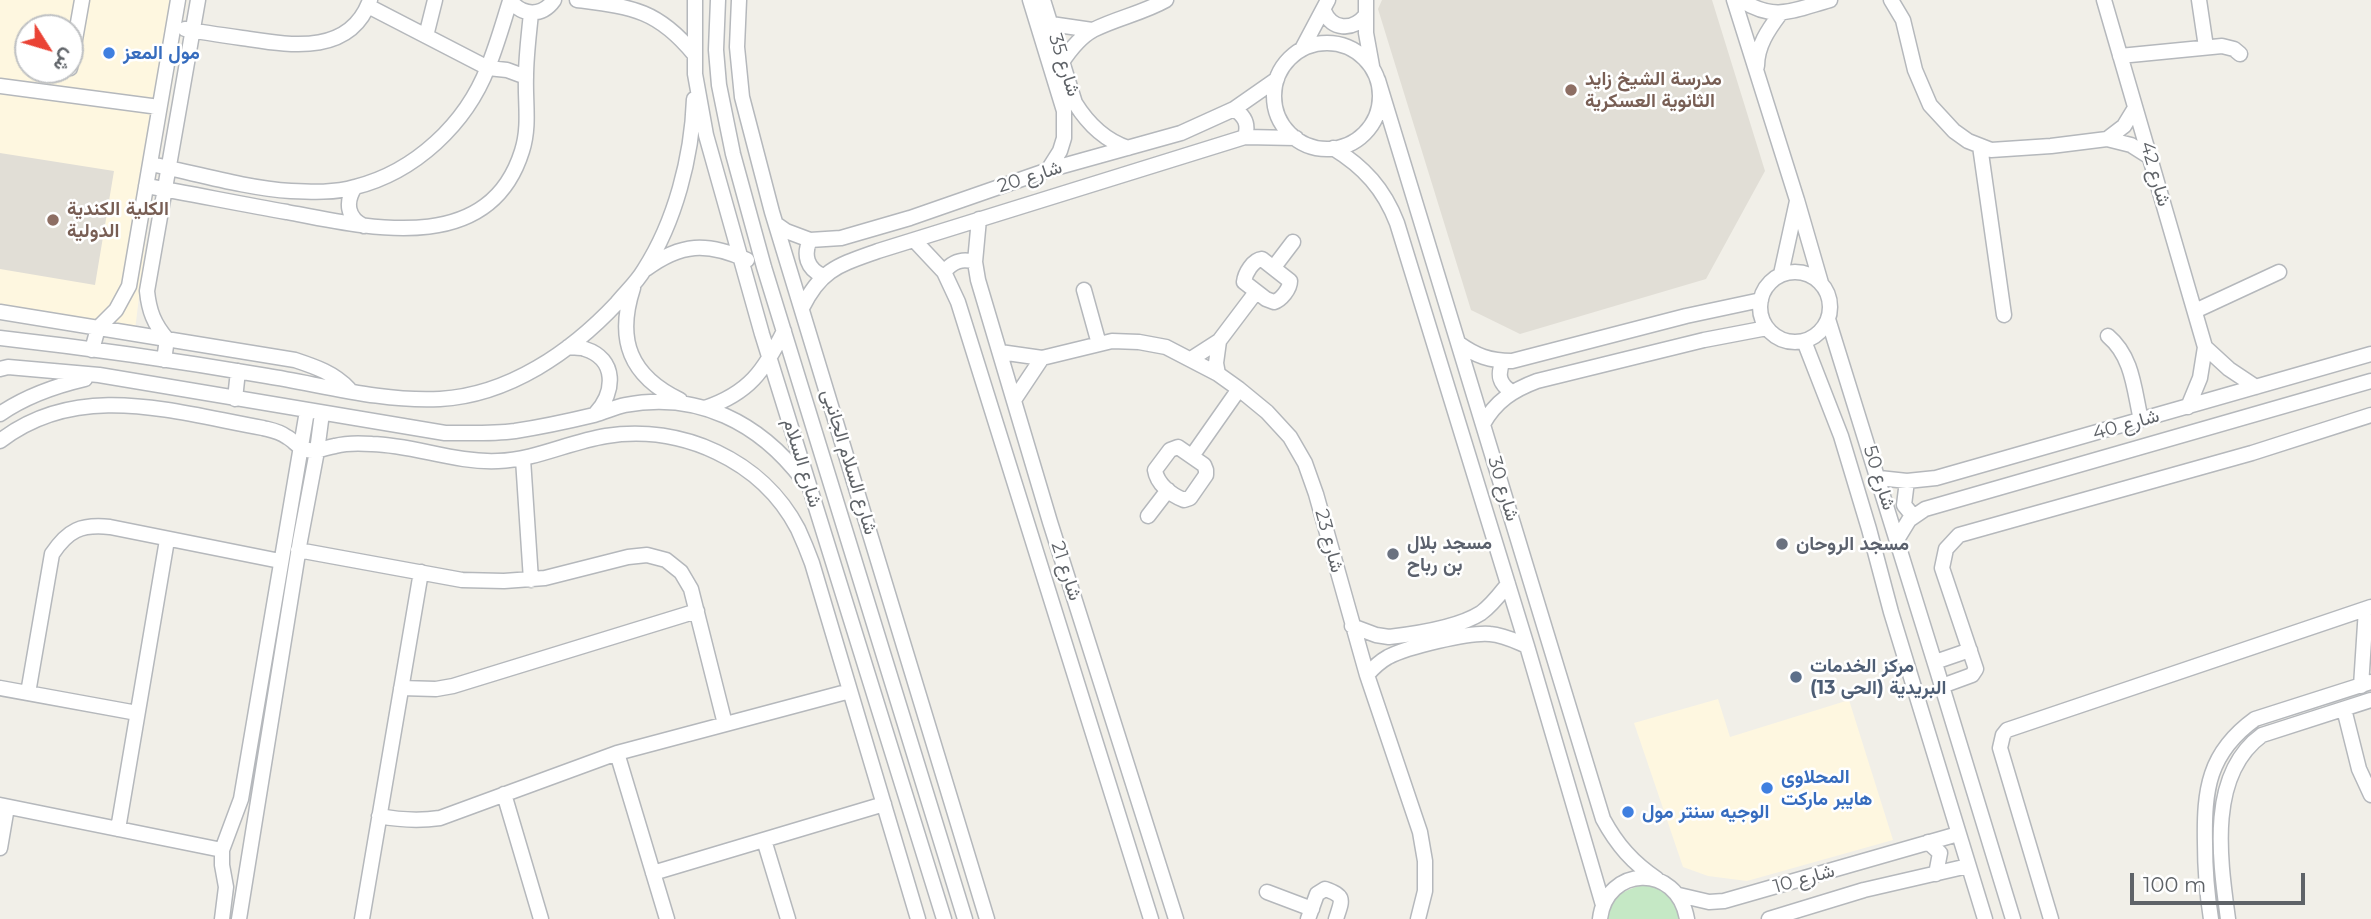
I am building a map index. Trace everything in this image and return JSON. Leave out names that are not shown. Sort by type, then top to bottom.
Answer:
[{"type":"street","points":[[92,350],[98,328],[116,310],[129,286],[178,0]]},
{"type":"street","points":[[164,360],[167,339],[152,318],[147,291],[198,0]]},
{"type":"street","points":[[426,36],[435,0]]},
{"type":"street","points":[[150,164],[288,191],[332,191],[355,187],[407,164],[439,141],[459,117],[488,68],[510,0],[523,12],[531,13],[546,9],[554,0]]},
{"type":"street","points":[[577,0],[642,11],[671,29],[694,54]]},
{"type":"street","name":"شارع السلام","points":[[695,0],[695,74],[706,135],[770,359],[944,919]]},
{"type":"street","name":"شارع السلام","points":[[718,0],[716,50],[724,120],[764,267],[965,919]]},
{"type":"street","name":"شارع السلام الجانبى","points":[[739,0],[737,47],[743,97],[776,224],[988,919]]},
{"type":"street","name":"شارع 35","points":[[1030,0],[1064,111],[1064,138],[1048,170]]},
{"type":"street","name":"شارع 35","points":[[1043,0],[1075,103],[1103,136],[1128,148]]},
{"type":"street","points":[[1062,62],[1092,30],[1166,0]]},
{"type":"street","points":[[1326,5],[1302,49],[1283,67],[1274,92],[1275,105],[1286,129],[1296,138],[1320,148],[1333,148],[1358,139],[1375,119],[1379,106],[1365,16],[1366,0]]},
{"type":"street","points":[[1734,0],[1821,284],[1830,304],[1828,319],[1818,333],[1804,341],[1780,338],[1767,328],[1761,315],[1760,300],[1768,285],[1781,274],[1807,274],[1821,284]]},
{"type":"street","points":[[1741,0],[1765,11],[1780,14],[1830,0]]},
{"type":"street","points":[[1891,0],[1903,20],[1915,70],[1930,105],[1954,131],[1991,150],[2107,139],[2131,145],[2150,157]]},
{"type":"street","points":[[1903,20],[1908,0]]},
{"type":"street","name":"شارع 42","points":[[2104,0],[2205,347],[2200,378],[2188,407]]},
{"type":"street","points":[[2199,0],[2206,47]]},
{"type":"street","points":[[173,26],[282,44],[323,43],[342,35],[357,22],[369,3],[488,68],[526,76]]},
{"type":"street","points":[[1326,5],[1332,23],[1354,26],[1365,16]]},
{"type":"street","points":[[146,187],[364,226],[408,228],[460,220],[479,211],[493,200],[516,168],[523,149],[527,130],[526,76],[531,13]]},
{"type":"street","points":[[1756,71],[1757,56],[1763,41],[1780,14]]},
{"type":"street","points":[[1051,24],[1092,30]]},
{"type":"street","points":[[1302,49],[1315,44],[1341,44],[1364,57],[1375,74]]},
{"type":"street","points":[[2120,56],[2222,46],[2234,49],[2240,54]]},
{"type":"street","points":[[0,338],[238,371],[396,398],[442,398],[487,390],[529,373],[568,347],[592,327],[645,270],[683,175],[690,142],[695,74]]},
{"type":"street","name":"شارع 30","points":[[1375,74],[1603,818],[1625,853],[1640,868],[1679,895]]},
{"type":"street","name":"شارع 20","points":[[776,224],[810,240],[841,238],[910,218],[1048,170],[1181,133],[1234,109],[1277,79]]},
{"type":"street","points":[[65,95],[67,84]]},
{"type":"street","points":[[0,86],[159,107]]},
{"type":"street","points":[[2107,139],[2124,126],[2135,108]]},
{"type":"street","points":[[1234,109],[1241,113],[1246,121],[1245,137]]},
{"type":"street","name":"شارع 20","points":[[802,309],[811,290],[823,276],[841,264],[1245,137],[1296,138]]},
{"type":"street","points":[[1980,146],[2004,315]]},
{"type":"street","name":"شارع 30","points":[[1333,148],[1367,172],[1391,205],[1527,646],[1602,912]]},
{"type":"street","points":[[355,187],[348,205],[350,215],[356,223],[364,226]]},
{"type":"street","points":[[1781,274],[1797,200]]},
{"type":"street","name":"شارع 21","points":[[979,219],[975,262],[978,280],[1063,564],[1177,919]]},
{"type":"street","points":[[810,240],[807,261],[811,268],[823,276]]},
{"type":"street","name":"شارع 21","points":[[914,240],[944,272],[958,302],[1151,919]]},
{"type":"street","points":[[1274,267],[1293,242]]},
{"type":"street","points":[[645,270],[675,251],[692,247],[709,247],[764,267]]},
{"type":"street","points":[[1259,259],[1274,267],[1287,278],[1290,285],[1278,301],[1274,302],[1244,282],[1259,259]]},
{"type":"street","points":[[944,272],[958,261],[975,262]]},
{"type":"street","points":[[2195,311],[2279,272]]},
{"type":"street","points":[[635,283],[625,312],[627,341],[638,369],[659,390],[723,414],[757,433],[787,458],[810,489]]},
{"type":"street","points":[[1084,290],[1099,344]]},
{"type":"street","points":[[1191,359],[1219,341],[1256,292]]},
{"type":"street","points":[[1458,344],[1474,355],[1493,361],[1512,361],[1760,300]]},
{"type":"street","points":[[0,312],[295,360],[328,372],[350,390]]},
{"type":"street","name":"شارع 50","points":[[1828,319],[1898,538],[2013,919]]},
{"type":"street","points":[[1483,424],[1496,405],[1511,393],[1537,381],[1735,333],[1767,328]]},
{"type":"street","points":[[705,408],[743,390],[758,376],[785,331]]},
{"type":"street","points":[[2108,336],[2124,354],[2129,365],[2141,420]]},
{"type":"street","name":"شارع 23","points":[[1000,352],[1042,358],[1112,341],[1166,347],[1218,374],[1267,412],[1290,437],[1305,463],[1316,494],[1367,675],[1420,832],[1425,881],[1418,919]]},
{"type":"street","points":[[1218,374],[1216,363],[1219,341]]},
{"type":"street","name":"شارع 50","points":[[1804,341],[1841,436],[1870,529],[1891,612],[1985,919]]},
{"type":"street","points":[[568,347],[584,348],[598,356],[608,370],[611,386],[606,402],[595,415]]},
{"type":"street","points":[[2205,347],[2229,369],[2256,387]]},
{"type":"street","name":"شارع 40","points":[[1879,478],[1907,481],[1936,478],[1997,463],[2371,354]]},
{"type":"street","points":[[1014,400],[1042,358]]},
{"type":"street","points":[[1503,361],[1499,379],[1511,393]]},
{"type":"street","points":[[0,369],[8,367],[99,375],[445,433],[515,431],[595,415],[624,405],[686,402]]},
{"type":"street","points":[[235,399],[238,371]]},
{"type":"street","points":[[0,414],[16,403],[56,385],[99,375]]},
{"type":"street","name":"شارع 40","points":[[1913,516],[1925,509],[2371,381]]},
{"type":"street","points":[[1192,456],[1239,390]]},
{"type":"street","points":[[0,441],[15,429],[52,413],[92,405],[133,405],[271,429],[289,438],[302,449],[317,451],[335,446],[375,444],[471,460],[497,461],[523,459],[573,442],[643,434],[678,438],[714,450],[747,470],[775,496],[797,528],[812,563],[918,919]]},
{"type":"street","points":[[222,919],[226,887],[222,850],[241,799],[284,538],[302,449],[314,412]]},
{"type":"street","points":[[239,919],[251,832],[317,451],[314,412]]},
{"type":"street","points":[[1942,686],[1972,675],[1976,669],[1942,568],[1945,549],[1959,535],[2252,453],[2371,415]]},
{"type":"street","points":[[1178,447],[1206,470],[1206,475],[1190,498],[1184,500],[1168,490],[1158,481],[1155,470],[1170,450],[1178,447]]},
{"type":"street","points":[[523,459],[531,580]]},
{"type":"street","points":[[1898,538],[1913,516],[1903,505],[1907,481]]},
{"type":"street","points":[[1148,516],[1168,490]]},
{"type":"street","points":[[28,693],[52,554],[62,540],[76,530],[93,525],[295,569]]},
{"type":"street","points":[[284,538],[299,545],[461,580],[531,580],[647,555],[666,560],[681,572],[691,589],[725,724]]},
{"type":"street","points":[[118,829],[167,540]]},
{"type":"street","points":[[1043,570],[1063,564]]},
{"type":"street","points":[[362,919],[421,572]]},
{"type":"street","points":[[1352,626],[1388,637],[1466,621],[1489,606],[1508,584]]},
{"type":"street","points":[[1891,612],[1916,604]]},
{"type":"street","points":[[2050,919],[2000,748],[2007,730],[2369,608],[2366,684],[2255,719],[2243,727],[2224,749],[2211,775],[2204,803],[2205,861],[2211,919]]},
{"type":"street","points":[[401,688],[436,689],[453,686],[697,611]]},
{"type":"street","points":[[1367,675],[1389,656],[1471,634],[1510,638],[1527,646]]},
{"type":"street","points":[[1935,662],[1970,650]]},
{"type":"street","points":[[0,688],[137,713]]},
{"type":"street","points":[[379,816],[420,821],[440,818],[617,753],[850,691]]},
{"type":"street","points":[[2344,691],[2359,769],[2371,794]]},
{"type":"street","points":[[2228,919],[2222,816],[2226,788],[2238,759],[2263,735],[2371,700]]},
{"type":"street","points":[[2224,749],[2238,759]]},
{"type":"street","points":[[617,753],[667,919]]},
{"type":"street","points":[[503,794],[541,919]]},
{"type":"street","points":[[653,873],[884,804]]},
{"type":"street","points":[[0,848],[4,806],[222,850]]},
{"type":"street","points":[[230,827],[237,826],[251,832]]},
{"type":"street","name":"شارع 10","points":[[1679,895],[1709,902],[1724,901],[1958,834]]},
{"type":"street","points":[[764,840],[788,919]]},
{"type":"street","points":[[1928,842],[1940,853],[1936,874]]},
{"type":"street","points":[[222,865],[247,867]]},
{"type":"street","name":"شارع 10","points":[[1769,919],[1864,890],[1968,866]]},
{"type":"street","points":[[1602,912],[1614,889],[1622,883],[1644,878],[1657,879]]},
{"type":"street","points":[[1268,892],[1310,914],[1321,891],[1325,889],[1336,893],[1342,902],[1336,919]]},
{"type":"street","points":[[1144,898],[1168,891]]},
{"type":"street","points":[[1679,895],[1685,907],[1686,919]]},
{"type":"shaded area","points":[[0,0],[187,0],[147,232],[135,330],[0,313]]},
{"type":"shaded area","name":"مدرسة الشيخ زايد الثانوية العسكرية","points":[[1382,0],[1712,0],[1765,171],[1706,279],[1520,334],[1471,310],[1378,9]]},
{"type":"shaded area","name":"الكلية الكندية الدولية","points":[[0,153],[114,171],[95,285],[0,269]]},
{"type":"shaded area","name":"المحلاوى هايبر ماركت","points":[[1718,699],[1730,737],[1849,700],[1893,840],[1747,881],[1708,876],[1683,867],[1634,723]]},
{"type":"green space","points":[[1644,885],[1658,889],[1668,896],[1676,906],[1679,919],[1608,919],[1611,905],[1619,895]]},
{"type":"place","name":"مول المعز","points":[[109,53]]},
{"type":"place","name":"مدرسة الشيخ زايد الثانوية العسكرية","points":[[1571,90]]},
{"type":"place","name":"الكلية الكندية الدولية","points":[[53,220]]},
{"type":"place","name":"مسجد الروحان","points":[[1782,544]]},
{"type":"place","name":"مسجد بلال بن رباح","points":[[1393,554]]},
{"type":"place","name":"مركز الخدمات البريدية (الحى 13)","points":[[1796,677]]},
{"type":"place","name":"المحلاوى هايبر ماركت","points":[[1767,788]]},
{"type":"place","name":"الوجيه سنتر مول","points":[[1628,812]]}]
